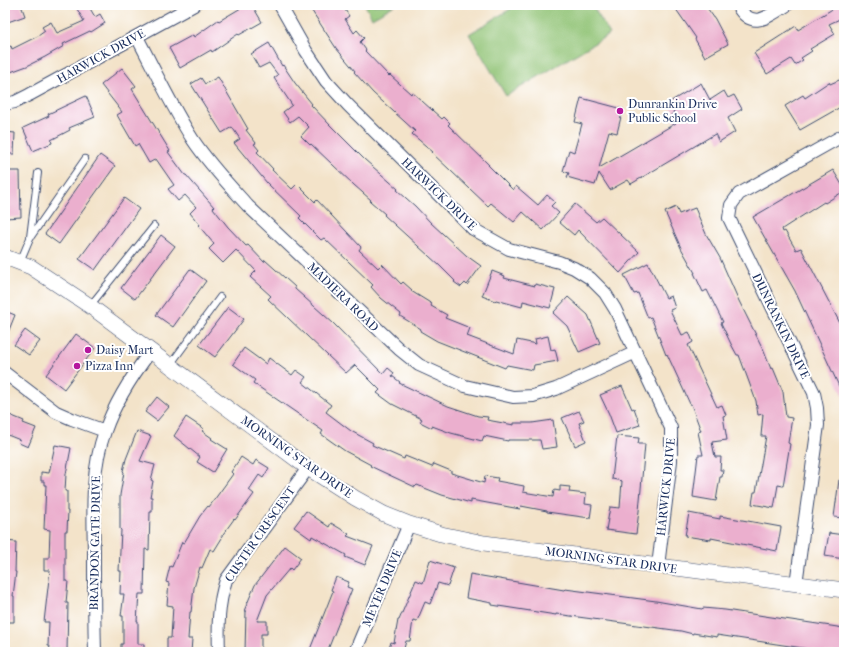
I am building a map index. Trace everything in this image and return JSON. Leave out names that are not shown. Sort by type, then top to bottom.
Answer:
[{"type":"street","name":"HARWICK DRIVE","points":[[5,104],[15,102],[29,95],[194,5]]},
{"type":"street","name":"HARWICK DRIVE","points":[[280,5],[306,51],[326,81],[473,229],[509,249],[559,262],[574,268],[590,278],[605,293],[615,308],[672,428],[671,461],[658,566]]},
{"type":"street","points":[[736,5],[742,14],[750,20],[763,19],[787,5]]},
{"type":"street","name":"MADIERA ROAD","points":[[137,37],[181,120],[198,146],[228,184],[248,206],[385,337],[419,365],[465,386],[513,398],[533,396],[556,389],[636,352]]},
{"type":"street","name":"DUNRANKIN DRIVE","points":[[796,584],[818,424],[817,408],[814,393],[729,218],[731,205],[739,194],[844,135]]},
{"type":"street","name":"MORNING STAR DRIVE","points":[[5,257],[20,262],[45,276],[90,306],[308,468],[355,498],[384,514],[441,534],[484,543],[844,590]]},
{"type":"street","name":"BRANDON GATE DRIVE","points":[[95,652],[93,497],[96,467],[105,431],[118,400],[150,352]]},
{"type":"street","points":[[5,373],[56,412],[105,431]]},
{"type":"street","name":"CUSTER CRESCENT","points":[[219,652],[218,613],[220,596],[226,580],[308,468]]},
{"type":"street","name":"MEYER DRIVE","points":[[355,652],[410,524]]},
{"type":"lane","points":[[20,262],[30,238],[85,159]]},
{"type":"lane","points":[[30,238],[38,173]]},
{"type":"lane","points":[[90,306],[154,226]]},
{"type":"lane","points":[[169,365],[220,297]]},
{"type":"green space","points":[[365,5],[395,5],[372,18]]},
{"type":"green space","points":[[517,5],[592,5],[610,34],[506,96],[469,34]]},
{"type":"building","points":[[5,5],[21,5],[25,16],[5,23]]},
{"type":"building","points":[[84,5],[88,5],[95,17],[100,14],[105,23],[91,32],[90,31],[63,44],[64,46],[45,57],[27,66],[5,74],[5,48],[11,46],[12,49],[38,36],[45,31],[42,27],[51,22],[57,33],[84,21],[77,9]]},
{"type":"building","points":[[246,5],[252,5],[262,22],[239,35],[238,34],[212,52],[211,50],[180,68],[169,48],[193,35],[194,37],[218,20],[219,21]]},
{"type":"building","points":[[308,5],[342,5],[349,16],[345,19],[354,33],[357,30],[364,38],[360,42],[366,50],[365,51],[389,76],[390,75],[411,94],[412,92],[442,119],[444,117],[450,123],[448,125],[513,190],[516,186],[538,205],[547,195],[555,202],[551,206],[559,213],[543,230],[523,212],[514,222],[491,203],[488,206],[432,153],[433,152],[412,134],[415,131],[373,93],[354,72],[355,71],[336,48]]},
{"type":"building","points":[[673,5],[705,5],[715,19],[728,44],[705,57],[695,39],[696,38]]},
{"type":"building","points":[[839,5],[844,5],[844,17],[829,24],[835,34],[810,49],[812,51],[801,58],[803,60],[795,65],[791,59],[767,74],[754,53],[796,26],[798,30]]},
{"type":"building","points":[[269,43],[282,66],[283,65],[312,104],[311,105],[330,125],[364,159],[398,189],[397,190],[431,223],[467,256],[481,266],[467,285],[465,283],[461,287],[454,282],[455,281],[440,266],[384,215],[385,214],[370,201],[371,200],[301,136],[309,127],[298,116],[290,122],[283,112],[292,105],[274,78],[278,75],[269,63],[259,68],[251,54]]},
{"type":"building","points":[[122,68],[136,86],[132,89],[170,151],[168,152],[185,175],[214,207],[213,208],[228,227],[246,246],[248,245],[264,262],[265,260],[333,323],[383,374],[388,368],[394,373],[392,376],[400,382],[399,383],[448,406],[478,416],[488,417],[487,420],[514,425],[514,423],[532,423],[553,420],[557,447],[542,449],[540,440],[508,441],[484,436],[482,441],[451,433],[432,426],[432,428],[420,422],[422,419],[392,404],[377,393],[380,390],[355,365],[346,373],[268,299],[271,296],[250,277],[256,271],[236,250],[223,263],[209,249],[214,244],[190,213],[196,207],[185,195],[178,201],[168,189],[174,185],[156,159],[149,163],[138,144],[135,146],[117,115],[122,112],[101,85]]},
{"type":"building","points":[[218,77],[248,129],[246,130],[256,143],[254,144],[259,150],[257,152],[273,169],[272,170],[292,189],[297,184],[315,202],[317,200],[361,247],[359,250],[378,268],[382,264],[401,284],[403,282],[412,290],[411,291],[432,304],[431,306],[447,315],[445,318],[470,328],[467,336],[514,354],[517,340],[536,344],[535,339],[548,336],[551,350],[555,349],[558,361],[534,365],[533,370],[507,365],[505,368],[437,341],[420,331],[421,329],[400,316],[401,314],[381,298],[371,287],[373,285],[324,238],[321,240],[299,218],[301,216],[267,183],[234,143],[240,139],[232,127],[222,133],[191,84],[201,78],[205,84]]},
{"type":"building","points":[[844,78],[844,105],[800,130],[785,106],[803,95],[805,98],[829,82],[830,84]]},
{"type":"building","points":[[701,83],[710,100],[724,91],[728,98],[734,95],[742,109],[728,118],[735,132],[719,142],[715,134],[631,184],[628,180],[610,190],[599,173],[595,185],[567,177],[569,173],[563,171],[569,150],[574,152],[582,124],[575,122],[581,98],[623,109],[617,133],[609,131],[599,168],[676,123],[671,115],[674,112],[668,103]]},
{"type":"building","points":[[86,96],[95,117],[69,128],[70,130],[51,140],[52,143],[33,151],[23,128]]},
{"type":"building","points":[[5,132],[15,133],[14,154],[5,154]]},
{"type":"building","points":[[100,155],[115,166],[59,244],[45,234]]},
{"type":"building","points":[[833,170],[844,188],[844,191],[782,229],[783,232],[785,231],[796,250],[801,248],[844,331],[844,397],[795,291],[753,217]]},
{"type":"building","points":[[5,171],[20,171],[21,217],[5,218]]},
{"type":"building","points":[[124,198],[139,209],[95,270],[79,259]]},
{"type":"building","points":[[575,204],[596,222],[602,217],[639,252],[620,273],[578,230],[574,235],[559,222]]},
{"type":"building","points":[[676,207],[679,214],[695,208],[706,234],[720,258],[763,349],[771,369],[773,368],[783,392],[786,417],[792,418],[788,443],[790,444],[783,486],[778,485],[774,508],[752,504],[754,492],[756,492],[766,436],[761,436],[763,414],[758,415],[756,401],[739,355],[737,355],[731,344],[721,323],[723,322],[707,290],[703,292],[665,212]]},
{"type":"building","points":[[161,235],[175,246],[135,299],[121,288]]},
{"type":"building","points":[[648,263],[666,298],[671,296],[675,308],[670,310],[682,335],[689,332],[693,342],[688,345],[717,407],[722,405],[726,415],[723,416],[727,440],[712,442],[715,457],[721,457],[720,470],[723,470],[722,477],[720,477],[716,501],[693,497],[698,455],[703,455],[698,432],[701,431],[691,404],[667,354],[666,355],[651,317],[648,318],[638,293],[634,294],[624,275]]},
{"type":"building","points":[[190,269],[206,281],[173,327],[156,315]]},
{"type":"building","points":[[492,271],[505,276],[504,278],[535,286],[535,284],[555,289],[550,308],[523,301],[522,307],[495,301],[482,296]]},
{"type":"building","points":[[568,297],[588,315],[600,343],[579,352],[567,326],[553,313]]},
{"type":"building","points":[[228,307],[244,319],[215,357],[199,345]]},
{"type":"building","points":[[5,311],[15,315],[5,340]]},
{"type":"building","points":[[25,330],[40,341],[29,355],[14,345]]},
{"type":"building","points":[[76,334],[95,348],[64,389],[46,375]]},
{"type":"building","points":[[244,348],[266,364],[269,358],[292,375],[296,370],[306,377],[302,382],[331,405],[326,412],[351,431],[373,443],[372,445],[404,459],[405,456],[432,467],[434,464],[451,471],[451,473],[484,483],[485,476],[498,478],[497,481],[524,486],[523,492],[553,497],[554,490],[560,491],[560,486],[570,487],[569,492],[586,494],[585,504],[592,505],[590,518],[547,512],[521,506],[520,509],[471,500],[471,503],[442,495],[417,485],[415,487],[370,466],[371,465],[345,451],[321,434],[323,431],[253,383],[255,380],[233,364]]},
{"type":"building","points":[[622,386],[632,409],[634,408],[640,425],[616,433],[600,395]]},
{"type":"building","points":[[157,397],[169,407],[157,421],[145,412]]},
{"type":"building","points":[[579,411],[584,421],[579,423],[586,441],[575,446],[562,418]]},
{"type":"building","points":[[5,413],[36,428],[28,447],[19,443],[20,440],[5,434]]},
{"type":"building","points":[[186,417],[204,429],[202,431],[212,438],[211,439],[227,449],[213,472],[197,462],[200,457],[174,436]]},
{"type":"building","points":[[137,431],[151,436],[140,461],[155,465],[151,480],[153,481],[150,497],[152,497],[152,512],[150,512],[149,550],[145,549],[144,594],[139,594],[137,621],[138,644],[144,644],[144,652],[121,652],[121,644],[123,644],[123,616],[121,616],[124,594],[120,594],[121,571],[119,571],[121,530],[120,495],[126,459]]},
{"type":"building","points":[[617,436],[639,438],[638,444],[645,444],[636,534],[606,530],[610,507],[620,508],[622,481],[612,479]]},
{"type":"building","points":[[55,445],[71,448],[66,474],[65,491],[67,491],[68,511],[67,531],[65,531],[65,581],[68,581],[66,603],[68,603],[67,652],[49,652],[49,622],[44,622],[50,570],[44,570],[44,558],[49,558],[50,530],[44,529],[46,485],[44,485],[44,481],[41,481],[41,472],[49,473]]},
{"type":"building","points":[[241,457],[253,465],[256,460],[269,468],[263,478],[259,475],[249,490],[254,494],[221,537],[222,538],[214,551],[210,549],[202,568],[200,567],[194,588],[190,612],[188,639],[192,639],[191,652],[167,652],[167,638],[171,638],[173,606],[167,605],[169,583],[166,582],[170,566],[172,567],[182,542],[184,543],[200,516],[208,506],[209,507],[233,474],[231,472]]},
{"type":"building","points":[[839,480],[844,480],[844,518],[834,517]]},
{"type":"building","points":[[306,511],[329,527],[331,523],[349,534],[347,536],[373,546],[365,565],[345,557],[346,555],[312,536],[311,539],[294,527]]},
{"type":"building","points":[[689,513],[720,519],[720,516],[781,527],[777,551],[711,538],[711,540],[685,536]]},
{"type":"building","points":[[829,533],[844,535],[844,559],[825,556]]},
{"type":"building","points":[[5,541],[16,542],[16,572],[13,596],[14,622],[5,622]]},
{"type":"building","points":[[285,546],[301,558],[292,570],[290,568],[267,595],[257,621],[267,621],[267,634],[261,634],[261,652],[245,652],[246,611],[244,611],[255,585]]},
{"type":"building","points":[[430,560],[454,568],[448,586],[438,583],[430,604],[425,602],[417,621],[413,620],[410,641],[406,641],[403,652],[388,652],[391,642],[394,643],[398,620],[416,580],[423,583]]},
{"type":"building","points":[[470,574],[564,590],[656,601],[702,609],[725,610],[844,628],[844,652],[816,652],[816,650],[717,635],[717,637],[693,634],[681,631],[492,605],[492,603],[466,598]]},
{"type":"building","points":[[336,577],[349,582],[347,587],[352,589],[327,652],[309,652],[333,591],[331,590]]},
{"type":"place","name":"Dunrankin Drive Public School","points":[[620,111]]},
{"type":"place","name":"Daisy Mart","points":[[88,350]]},
{"type":"place","name":"Pizza Inn","points":[[77,366]]}]
